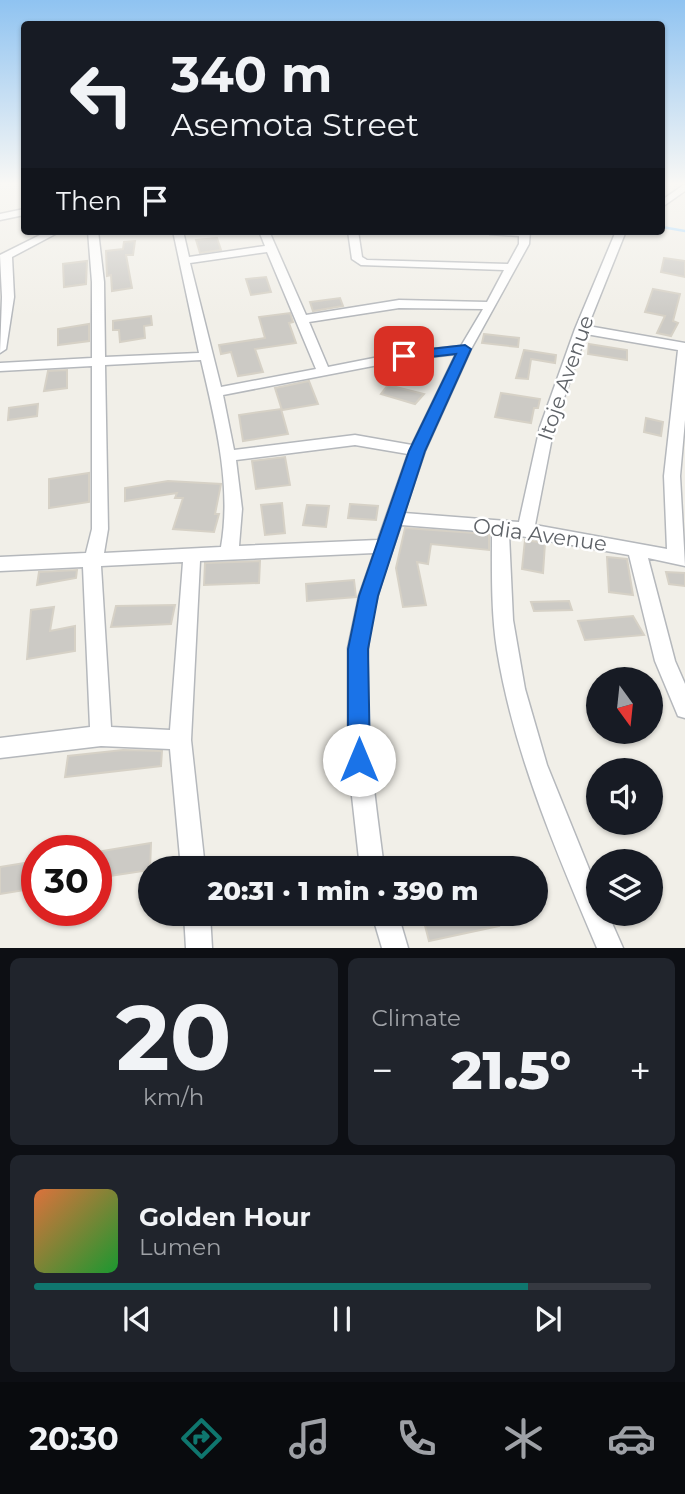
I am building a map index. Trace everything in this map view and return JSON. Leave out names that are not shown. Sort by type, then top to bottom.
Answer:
[{"type":"street","points":[[0,349],[8,297],[3,257],[48,235]]},
{"type":"street","points":[[93,235],[98,282],[100,529],[96,559],[92,565],[101,736]]},
{"type":"street","points":[[179,235],[216,392],[235,496],[235,526],[229,553]]},
{"type":"street","points":[[266,235],[323,370]]},
{"type":"street","points":[[353,235],[357,259],[365,262],[511,267]]},
{"type":"street","points":[[371,856],[359,760],[358,649],[368,596],[417,451],[465,349],[524,244],[525,235]]},
{"type":"street","name":"Itoje Avenue","points":[[526,529],[547,427],[581,329],[619,235]]},
{"type":"street","points":[[183,261],[271,248]]},
{"type":"street","points":[[300,320],[399,304],[491,306]]},
{"type":"street","points":[[581,329],[685,348],[671,476],[680,558]]},
{"type":"street","points":[[216,392],[323,370],[465,349]]},
{"type":"street","points":[[0,367],[208,355]]},
{"type":"street","points":[[227,456],[355,440],[417,451]]},
{"type":"street","name":"Odia Avenue","points":[[394,518],[526,529],[680,558]]},
{"type":"street","points":[[500,528],[502,602],[507,652],[526,732],[540,781],[610,948]]},
{"type":"street","points":[[0,564],[383,546]]},
{"type":"street","points":[[638,551],[665,661],[685,709]]},
{"type":"street","points":[[192,555],[180,740],[192,856]]},
{"type":"street","points":[[0,748],[101,736],[180,740]]},
{"type":"street","points":[[198,926],[199,948]]},
{"type":"street","points":[[389,926],[395,948]]},
{"type":"building","points":[[217,238],[221,250],[200,253],[196,240]]},
{"type":"building","points":[[135,241],[133,255],[126,255],[132,288],[112,291],[111,275],[107,276],[106,251],[123,249],[124,242]]},
{"type":"building","points":[[664,258],[685,261],[685,277],[661,272]]},
{"type":"building","points":[[87,261],[86,284],[64,287],[63,264]]},
{"type":"building","points":[[266,277],[271,292],[251,295],[246,279]]},
{"type":"building","points":[[653,289],[680,294],[673,321],[678,323],[671,336],[657,333],[665,316],[645,312]]},
{"type":"building","points":[[340,298],[343,306],[313,311],[310,302]]},
{"type":"building","points":[[290,313],[293,322],[289,323],[296,343],[255,349],[263,372],[238,376],[231,352],[221,354],[219,345],[265,338],[259,317]]},
{"type":"building","points":[[151,316],[152,325],[144,326],[145,338],[120,342],[119,330],[113,330],[113,321]]},
{"type":"building","points":[[89,324],[89,341],[58,345],[58,329]]},
{"type":"building","points":[[484,334],[519,338],[518,347],[482,343]]},
{"type":"building","points":[[589,344],[627,350],[627,360],[588,354]]},
{"type":"building","points":[[524,350],[556,355],[555,363],[531,359],[528,379],[516,378]]},
{"type":"building","points":[[67,370],[67,388],[44,391],[48,371]]},
{"type":"building","points":[[309,381],[318,404],[282,410],[275,388]]},
{"type":"building","points":[[388,385],[424,394],[415,404],[381,394]]},
{"type":"building","points":[[501,393],[540,399],[538,408],[534,408],[531,423],[495,417]]},
{"type":"building","points":[[38,404],[37,416],[8,420],[9,408]]},
{"type":"building","points":[[281,409],[288,434],[243,441],[239,415]]},
{"type":"building","points":[[646,418],[663,422],[661,436],[644,432]]},
{"type":"building","points":[[285,457],[290,485],[256,489],[252,461]]},
{"type":"building","points":[[89,473],[89,502],[49,508],[49,479]]},
{"type":"building","points":[[168,481],[221,484],[215,514],[219,514],[214,532],[173,529],[183,498],[175,498],[177,493],[125,501],[125,488]]},
{"type":"building","points":[[282,503],[285,533],[265,535],[261,505]]},
{"type":"building","points":[[350,504],[378,506],[376,520],[348,518]]},
{"type":"building","points":[[307,505],[329,506],[326,527],[303,525]]},
{"type":"building","points":[[405,528],[489,534],[489,550],[431,544],[428,564],[417,562],[426,605],[403,607],[396,568]]},
{"type":"building","points":[[525,540],[545,543],[543,573],[522,569]]},
{"type":"building","points":[[607,557],[627,559],[633,595],[609,592]]},
{"type":"building","points":[[260,561],[259,583],[204,585],[205,563]]},
{"type":"building","points":[[77,570],[76,578],[37,585],[39,572]]},
{"type":"building","points":[[666,572],[685,573],[685,586],[669,584]]},
{"type":"building","points":[[354,580],[356,597],[307,601],[306,584]]},
{"type":"building","points":[[569,601],[572,610],[534,611],[531,602]]},
{"type":"building","points":[[175,605],[171,624],[111,627],[116,606]]},
{"type":"building","points":[[54,607],[50,631],[75,626],[75,651],[27,659],[31,610]]},
{"type":"building","points":[[633,616],[644,635],[585,640],[578,621]]},
{"type":"building","points":[[123,750],[162,751],[161,766],[65,777],[68,756]]},
{"type":"building","points":[[151,843],[151,856],[138,856],[138,872],[112,876],[112,849]]},
{"type":"building","points":[[21,864],[21,891],[0,894],[0,867]]},
{"type":"building","points":[[425,926],[499,926],[429,941]]},
{"type":"waterway","points":[[669,228],[685,231]]},
{"type":"route","points":[[359,760],[358,649],[368,596],[417,451],[465,349],[404,356]]}]
